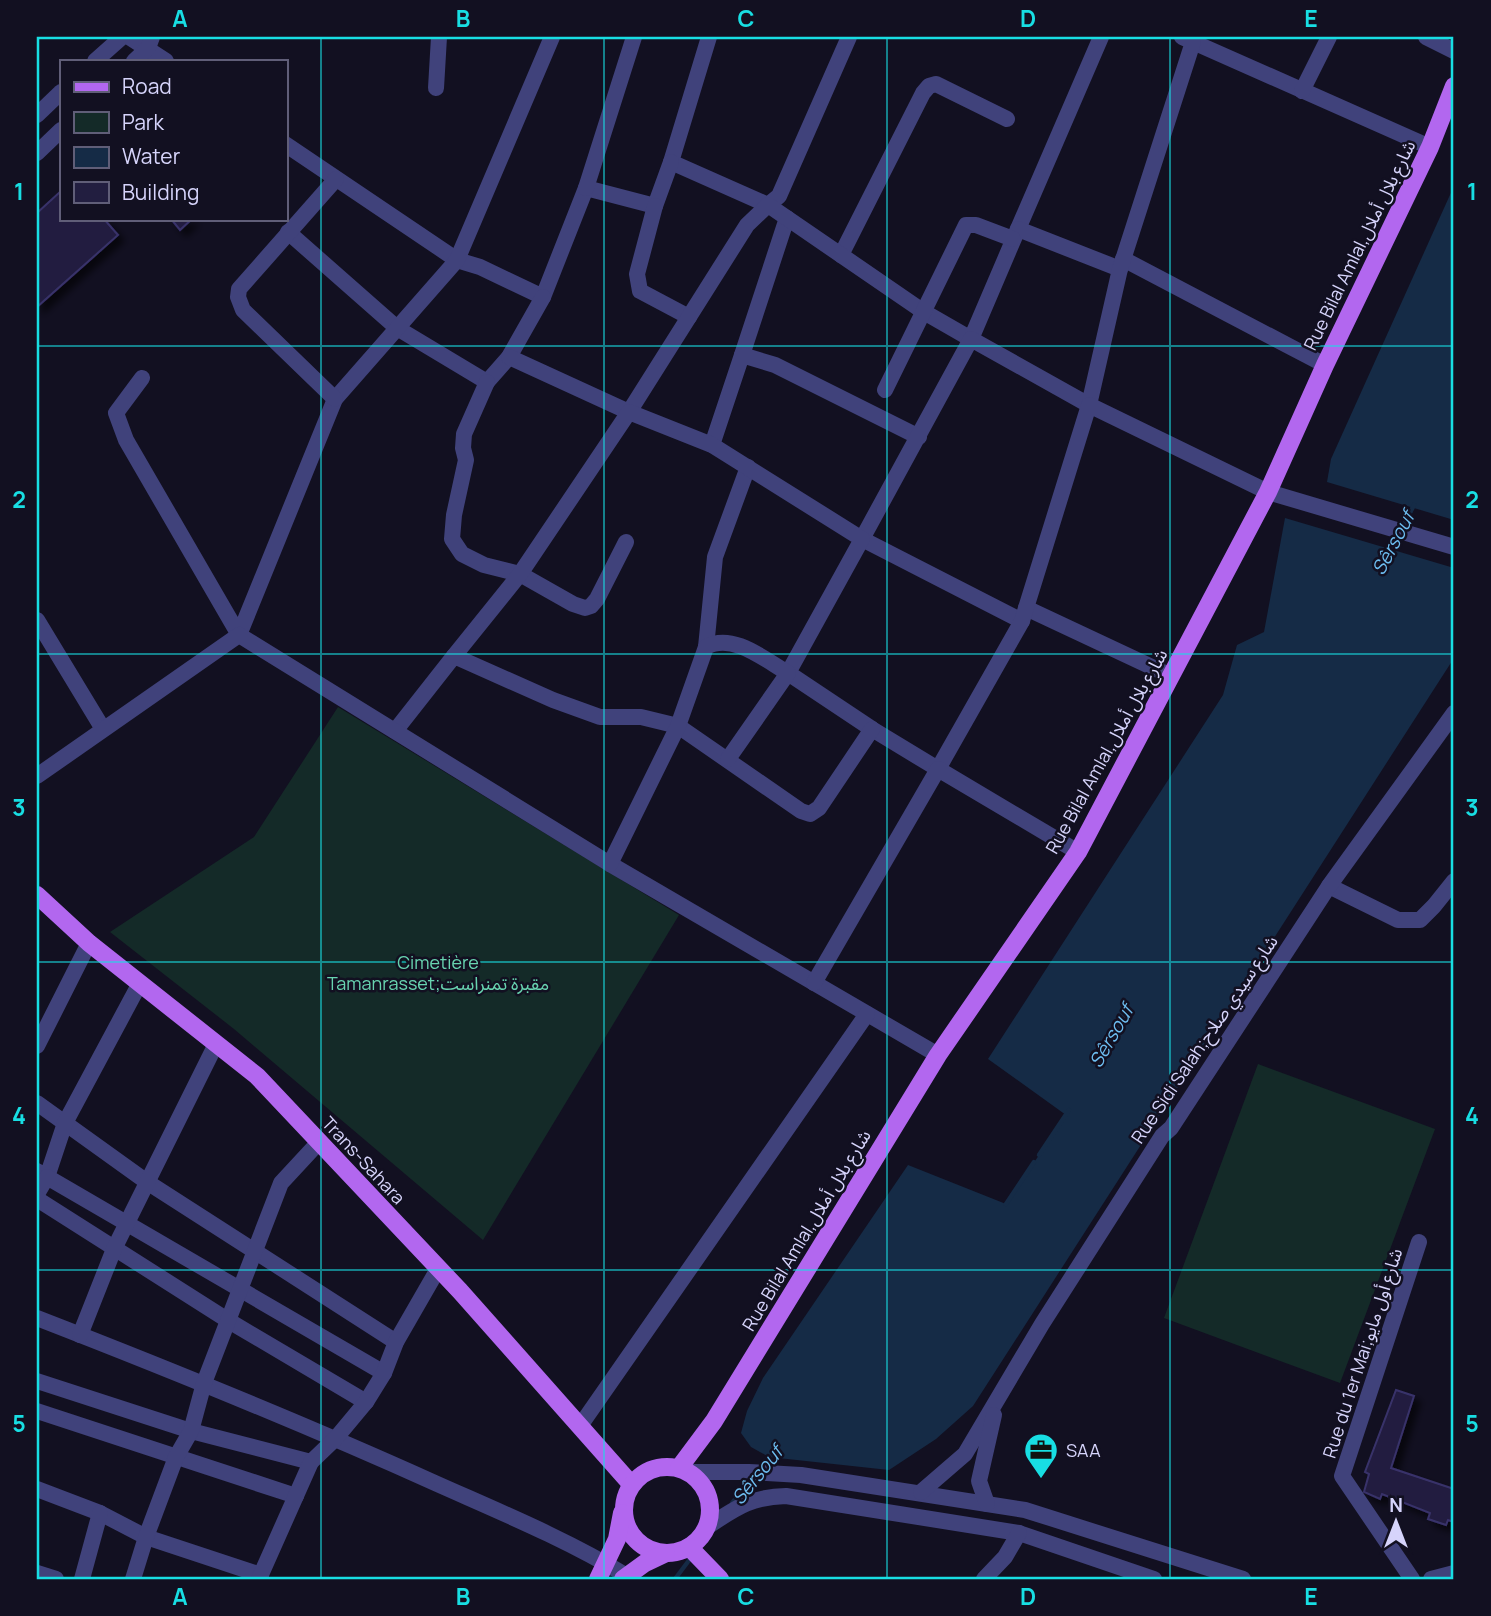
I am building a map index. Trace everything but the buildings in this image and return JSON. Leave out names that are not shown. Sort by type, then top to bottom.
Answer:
[{"type":"main road","name":"Rue Bilal Amlal,شارع بلال أملال","points":[[685,1470],[938,1055],[1078,852],[1268,492],[1325,365],[1430,147],[1454,86]]},
{"type":"main road","name":"Trans-Sahara","points":[[37,895],[89,943],[257,1076],[460,1291],[631,1484]]},
{"type":"main road","points":[[602,1572],[617,1539],[625,1496],[631,1484],[653,1468],[666,1466],[685,1470],[699,1480],[710,1500],[707,1527],[689,1547],[666,1553],[625,1577]]},
{"type":"main road","points":[[623,1510],[631,1535],[641,1545],[666,1553]]},
{"type":"main road","points":[[689,1547],[720,1579]]},
{"type":"street","points":[[97,60],[122,37]]},
{"type":"street","points":[[129,37],[150,43],[165,60]]},
{"type":"street","points":[[436,88],[439,37]]},
{"type":"street","points":[[37,776],[239,635],[335,399],[457,260],[552,37]]},
{"type":"street","points":[[626,542],[591,606],[585,608],[520,574],[484,565],[462,554],[452,539],[454,515],[466,460],[464,434],[486,382],[509,357],[543,297],[586,188],[634,37]]},
{"type":"street","points":[[688,317],[640,291],[637,274],[655,206],[709,37]]},
{"type":"street","points":[[395,731],[520,574],[629,412],[747,225],[779,196],[848,37]]},
{"type":"street","points":[[728,759],[788,673],[971,339],[1101,37]]},
{"type":"street","points":[[1302,91],[1329,37]]},
{"type":"street","points":[[1426,37],[1454,51]]},
{"type":"street","points":[[814,983],[1024,614],[1089,405],[1121,264],[1190,38],[1430,147]]},
{"type":"street","points":[[135,60],[150,43]]},
{"type":"street","points":[[841,255],[929,86],[936,84],[1007,120]]},
{"type":"street","points":[[37,115],[60,93]]},
{"type":"street","points":[[37,153],[60,131]]},
{"type":"street","points":[[287,145],[457,260],[481,267],[543,297]]},
{"type":"street","points":[[671,162],[768,205],[925,312],[1089,405],[1268,492],[1454,547]]},
{"type":"street","points":[[335,399],[243,310],[238,297],[239,289],[336,179]]},
{"type":"street","points":[[586,188],[655,206]]},
{"type":"street","points":[[712,446],[787,218]]},
{"type":"street","points":[[885,390],[966,225],[1015,234],[1121,264],[1325,365]]},
{"type":"street","points":[[288,232],[397,328],[486,382]]},
{"type":"street","points":[[742,355],[775,365],[919,437]]},
{"type":"street","points":[[509,357],[629,412],[712,446],[862,540],[1024,614],[1171,676]]},
{"type":"street","points":[[142,378],[116,413],[126,440],[239,635],[610,864],[938,1055]]},
{"type":"street","points":[[610,864],[678,726],[706,647],[715,557],[748,467]]},
{"type":"street","points":[[37,620],[103,729]]},
{"type":"street","points":[[706,647],[716,641],[734,643],[788,673],[872,729],[1078,852]]},
{"type":"street","points":[[454,656],[553,700],[600,717],[640,717],[678,726],[801,811],[810,814],[819,808],[872,729]]},
{"type":"street","name":"Rue Sidi Salah;شارع سيدي صلاح","points":[[920,1492],[965,1454],[1042,1324],[1162,1136],[1171,1128],[1329,886],[1454,713]]},
{"type":"street","points":[[1329,886],[1398,920],[1420,920],[1454,880]]},
{"type":"street","points":[[37,1046],[89,943]]},
{"type":"street","points":[[139,983],[65,1123],[42,1174],[37,1197],[229,1321],[366,1402]]},
{"type":"street","points":[[580,1426],[867,1014]]},
{"type":"street","points":[[80,1335],[114,1248],[216,1044]]},
{"type":"street","points":[[37,1103],[147,1182],[396,1342]]},
{"type":"street","points":[[133,1579],[146,1536],[176,1457],[191,1431],[204,1383],[281,1183],[319,1142]]},
{"type":"street","points":[[42,1174],[384,1373]]},
{"type":"street","name":"Rue du 1er Mai;شارع أول مايو","points":[[1412,1579],[1342,1476],[1419,1242]]},
{"type":"street","points":[[37,1489],[100,1513],[146,1536],[261,1578],[311,1462],[336,1438],[366,1402],[384,1373],[396,1342],[438,1269]]},
{"type":"street","points":[[37,1318],[336,1438],[582,1549],[602,1572],[625,1577]]},
{"type":"street","points":[[37,1381],[191,1431],[311,1462]]},
{"type":"street","name":"Rue Sidi Salah;شارع سيدي صلاح","points":[[987,1504],[979,1481],[999,1396]]},
{"type":"street","points":[[37,1410],[296,1496]]},
{"type":"street","points":[[685,1470],[790,1474],[920,1492],[1050,1516],[1243,1579]]},
{"type":"street","points":[[707,1527],[747,1503],[763,1497],[786,1496],[1019,1533],[1154,1579]]},
{"type":"street","points":[[82,1579],[100,1513]]},
{"type":"street","points":[[984,1579],[1006,1557],[1019,1533]]},
{"type":"street","points":[[1194,1579],[1205,1566]]},
{"type":"street","points":[[37,1573],[56,1579]]},
{"type":"street","points":[[1431,1579],[1454,1573]]},
{"type":"green space","name":"Cimetière Tamanrasset;مقبرة تمنراست","points":[[338,707],[679,915],[483,1240],[234,1029],[110,932],[254,837]]},
{"type":"green space","points":[[1258,1064],[1435,1129],[1340,1383],[1164,1318]]},
{"type":"water","points":[[1454,186],[1454,520],[1327,482],[1331,459]]},
{"type":"water","points":[[1285,518],[1454,568],[1454,658],[973,1406],[936,1439],[889,1470],[769,1457],[751,1447],[741,1433],[747,1411],[763,1378],[908,1165],[1006,1204],[1066,1115],[988,1059],[1223,695],[1237,645],[1264,632]]},
{"type":"waterway","name":"Sêrsouf","points":[[1402,528],[1414,505]]},
{"type":"waterway","name":"Sêrsouf","points":[[1389,553],[1398,536]]},
{"type":"waterway","name":"Sêrsouf","points":[[1039,1155],[1069,1110]]},
{"type":"waterway","name":"Sêrsouf","points":[[1006,1204],[1034,1162]]},
{"type":"waterway","name":"Sêrsouf","points":[[760,1468],[772,1453]]},
{"type":"waterway","name":"Sêrsouf","points":[[732,1503],[752,1477]]},
{"type":"waterway","name":"Sêrsouf","points":[[698,1548],[712,1530]]},
{"type":"waterway","name":"Sêrsouf","points":[[675,1579],[693,1555]]},
{"type":"place","name":"SAA","points":[[1041,1480]]}]
